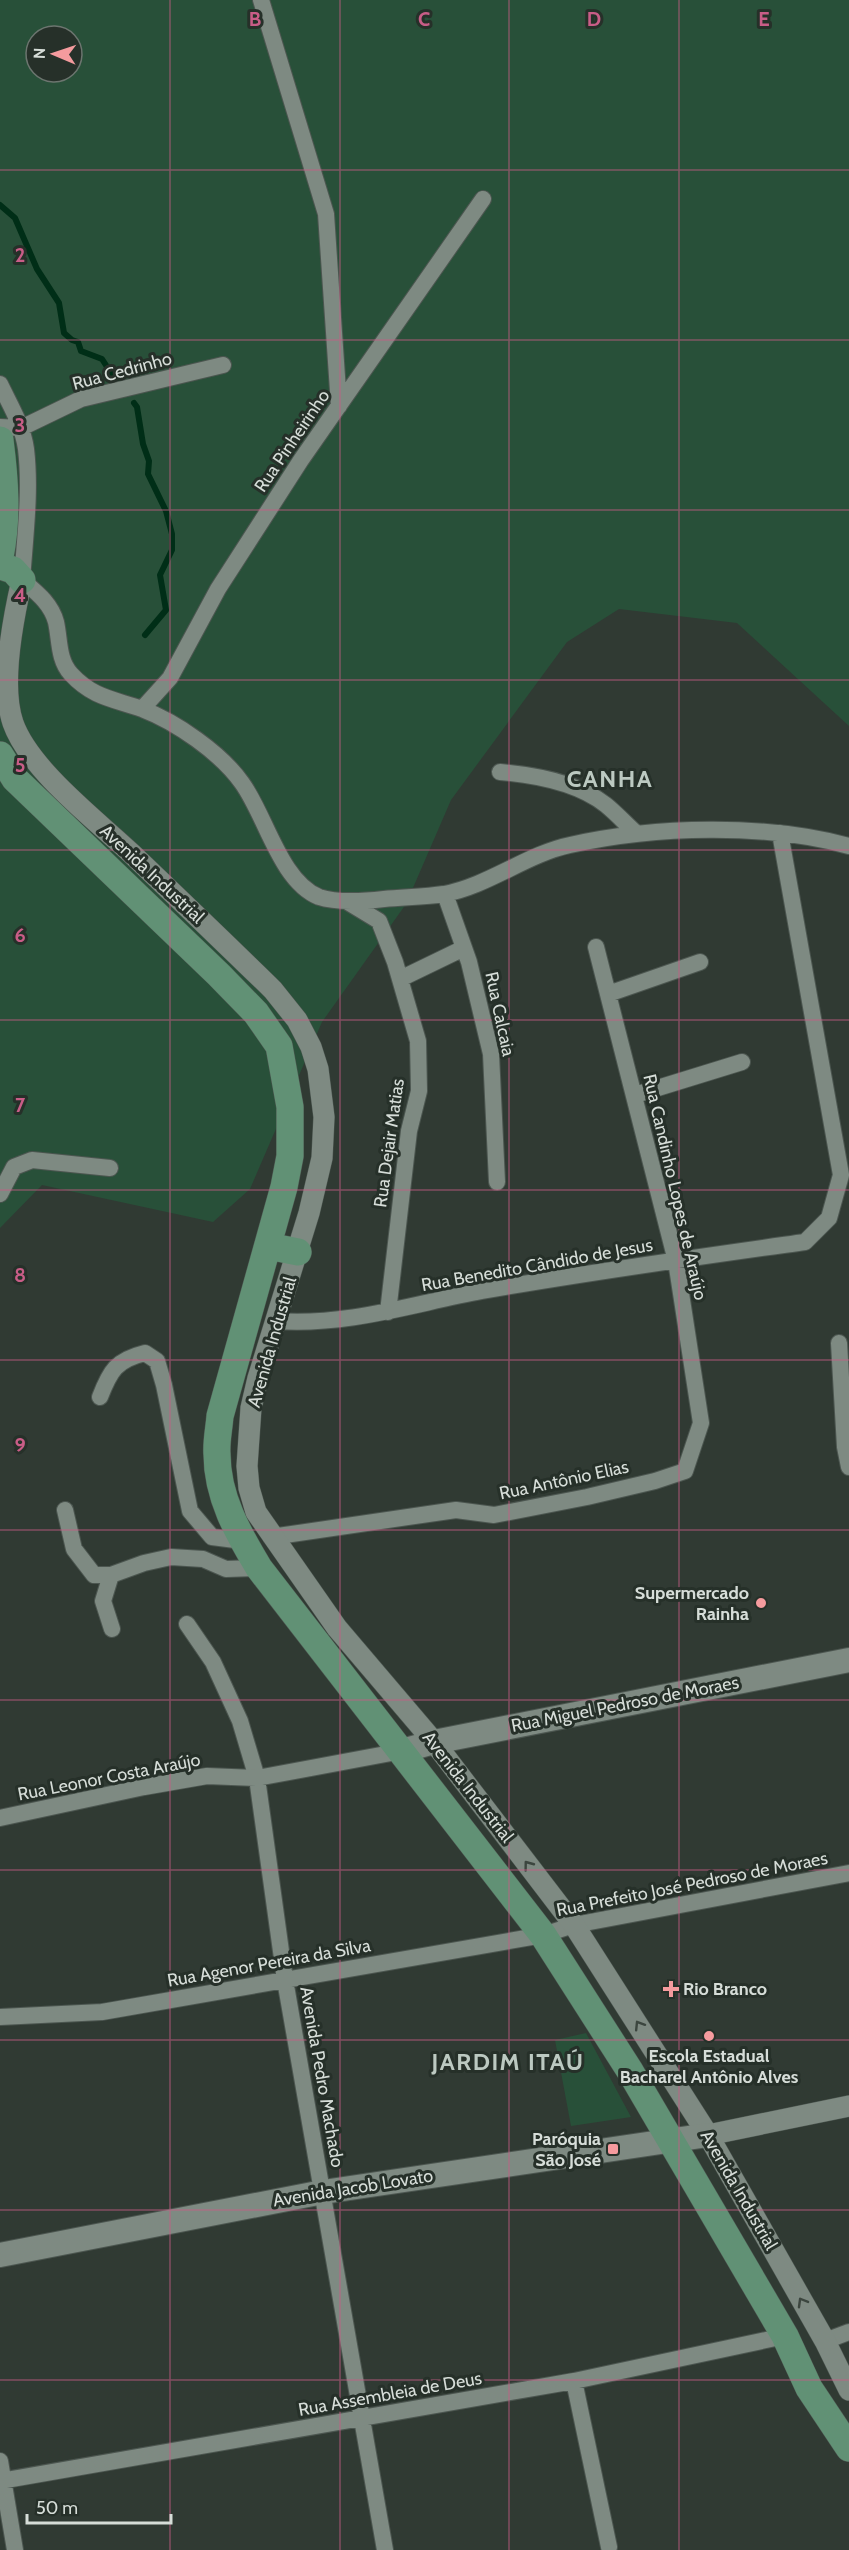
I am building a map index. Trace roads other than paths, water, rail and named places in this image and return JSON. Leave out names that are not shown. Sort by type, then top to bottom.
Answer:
[{"type":"main road","name":"Avenida Industrial","points":[[0,557],[5,534],[10,434]]},
{"type":"main road","points":[[0,566],[13,570],[22,580]]},
{"type":"main road","name":"Avenida Industrial","points":[[0,755],[15,779],[248,1005],[279,1046],[291,1107],[290,1156],[268,1246],[220,1416],[216,1454],[220,1489],[234,1525],[259,1568],[543,1935],[590,2006],[671,2140],[784,2336],[809,2388],[849,2448]]},
{"type":"main road","points":[[268,1246],[298,1251]]},
{"type":"main road","name":"Rua Miguel Pedroso de Moraes","points":[[402,1751],[434,1742],[849,1660]]},
{"type":"main road","name":"Avenida Jacob Lovato","points":[[0,2255],[323,2192],[708,2135]]},
{"type":"street","points":[[261,0],[326,214],[339,406]]},
{"type":"street","name":"Rua Pinheirinho","points":[[142,710],[170,678],[218,589],[301,460],[483,198]]},
{"type":"street","name":"Rua Cedrinho","points":[[0,427],[10,434],[81,399],[223,365]]},
{"type":"street","name":"Avenida Industrial","points":[[0,384],[10,434],[26,448],[27,479],[22,580],[16,609],[7,692],[14,724],[31,755],[66,792],[273,990],[297,1020],[318,1069],[324,1118],[322,1158],[298,1251],[251,1408],[248,1466],[249,1488],[255,1512],[337,1628],[434,1742],[574,1925],[708,2135],[825,2341],[849,2390]]},
{"type":"street","points":[[22,580],[46,602],[56,622],[58,646],[69,673],[92,692],[170,723],[221,758],[242,782],[262,815],[274,846],[291,876],[319,897],[358,902],[445,894],[568,845],[637,834],[698,830],[780,834],[849,846]]},
{"type":"street","points":[[500,772],[525,774],[566,784],[605,804],[637,834]]},
{"type":"street","name":"Rua Benedito Cândido de Jesus","points":[[276,1321],[310,1323],[353,1319],[483,1291],[806,1242],[829,1218],[841,1175],[780,834]]},
{"type":"street","name":"Rua Calcaia","points":[[445,894],[464,948],[491,1054],[497,1182]]},
{"type":"street","name":"Rua Dejair Matias","points":[[342,900],[379,921],[400,979],[418,1041],[419,1091],[407,1143],[388,1312]]},
{"type":"street","name":"Rua Candinho Lopes de Araújo","points":[[596,947],[676,1261],[701,1423],[685,1471]]},
{"type":"street","points":[[400,979],[464,948]]},
{"type":"street","points":[[608,994],[700,962]]},
{"type":"street","points":[[635,1095],[742,1062]]},
{"type":"street","points":[[0,1194],[14,1167],[32,1160],[110,1168]]},
{"type":"street","points":[[839,1343],[849,1467]]},
{"type":"street","points":[[100,1397],[110,1373],[127,1358],[145,1353],[157,1360],[190,1511],[212,1537],[243,1541]]},
{"type":"street","name":"Rua Antônio Elias","points":[[271,1537],[456,1510],[494,1515],[587,1497],[685,1471]]},
{"type":"street","points":[[65,1510],[74,1549],[94,1575],[111,1575],[144,1563],[171,1557],[203,1559],[226,1569],[259,1568]]},
{"type":"street","points":[[111,1575],[103,1601],[112,1629]]},
{"type":"street","name":"Avenida Pedro Machado","points":[[187,1624],[213,1662],[240,1721],[257,1778],[285,1980],[386,2550]]},
{"type":"street","name":"Rua Leonor Costa Araújo","points":[[0,1818],[207,1776],[257,1778],[402,1751]]},
{"type":"street","name":"Rua Prefeito José Pedroso de Moraes","points":[[543,1935],[574,1925],[849,1874]]},
{"type":"street","name":"Rua Agenor Pereira da Silva","points":[[0,2017],[102,2012],[543,1935]]},
{"type":"street","points":[[708,2135],[849,2106]]},
{"type":"street","points":[[825,2341],[849,2332]]},
{"type":"street","name":"Rua Assembleia de Deus","points":[[2,2481],[574,2381],[784,2336]]},
{"type":"street","points":[[574,2381],[609,2547]]},
{"type":"street","points":[[0,2461],[15,2550]]},
{"type":"waterway","points":[[0,205],[15,218],[37,269],[59,303],[64,333],[78,342],[81,351],[102,359],[111,373],[121,380]]},
{"type":"waterway","points":[[134,403],[137,407],[143,444],[149,461],[148,474],[166,511],[172,534],[172,550],[160,575],[166,610],[145,635]]},
{"type":"place","name":"Supermercado Rainha","points":[[761,1603]]},
{"type":"place","name":"Rio Branco","points":[[671,1989]]},
{"type":"place","name":"Escola Estadual Bacharel Antônio Alves","points":[[709,2036]]},
{"type":"place","name":"Paróquia São José","points":[[613,2149]]},
{"type":"district","name":"CANHA","points":[[610,778]]},
{"type":"district","name":"JARDIM ITAÚ","points":[[508,2061]]}]
